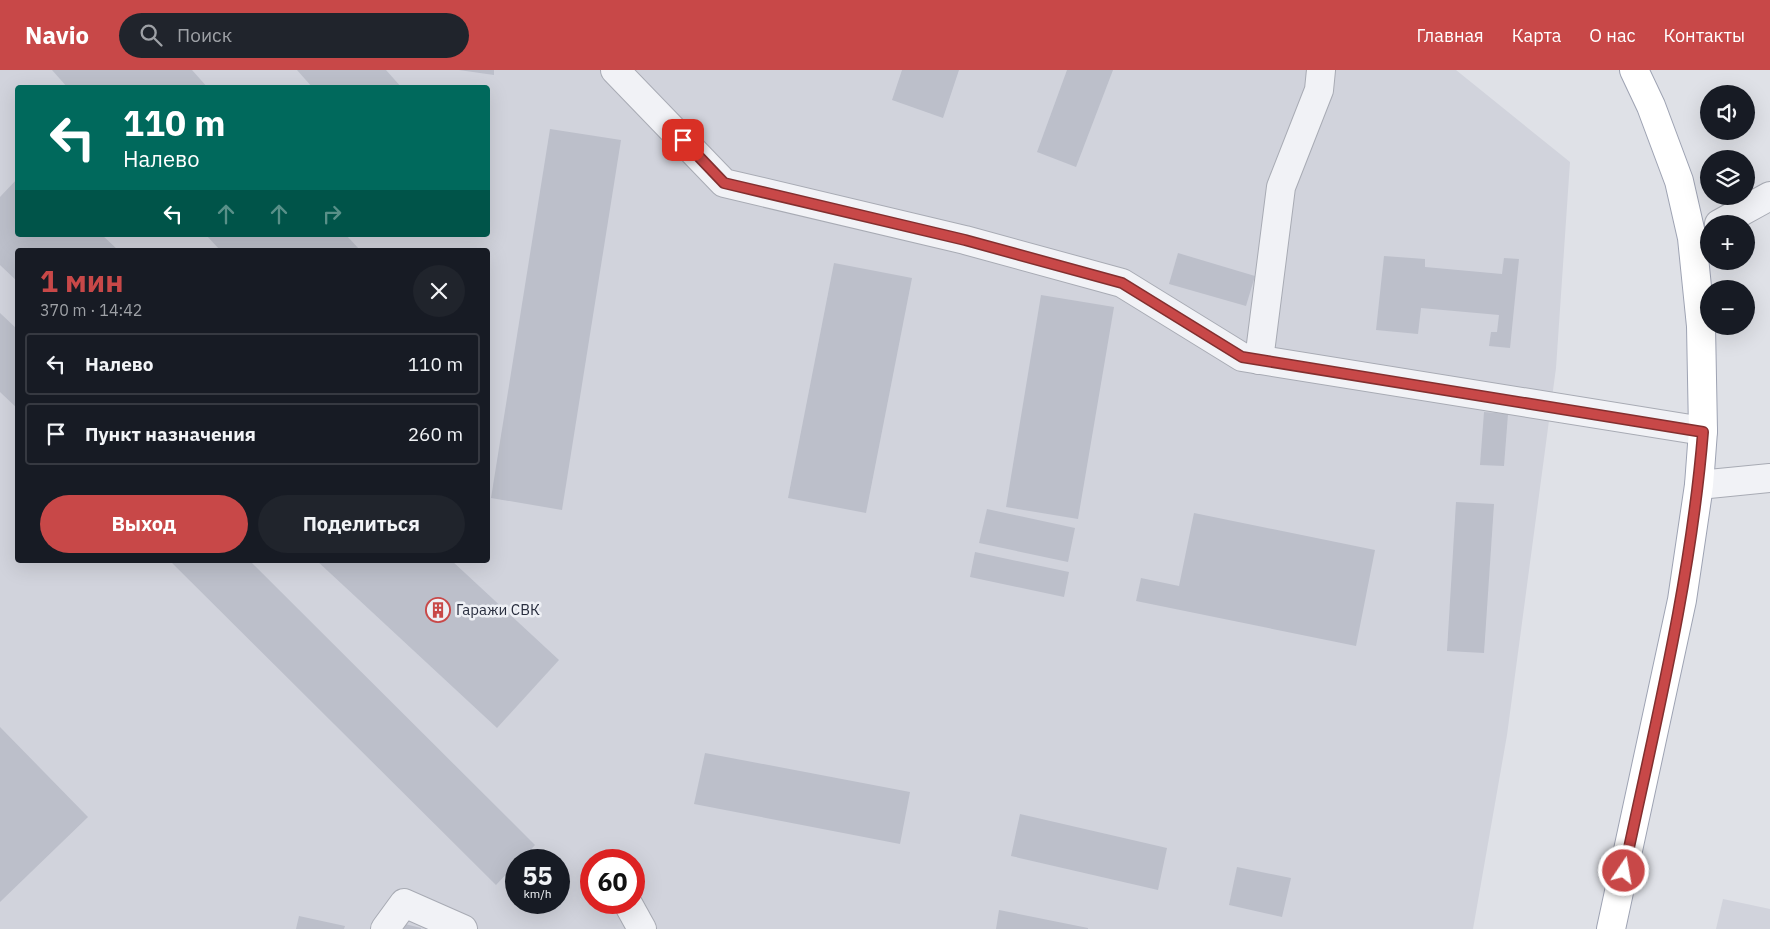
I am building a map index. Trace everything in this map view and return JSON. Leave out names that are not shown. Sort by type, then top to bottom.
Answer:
[{"type":"main road","points":[[1634,70],[1651,106],[1700,234]]},
{"type":"main road","points":[[1611,929],[1682,600],[1699,485],[1703,432],[1700,270]]},
{"type":"lane","points":[[615,70],[724,183],[965,240],[1122,283],[1242,357],[1703,432]]},
{"type":"lane","points":[[1260,360],[1281,187],[1319,90],[1321,70]]},
{"type":"lane","points":[[1735,215],[1770,196]]},
{"type":"lane","points":[[1699,485],[1770,478]]},
{"type":"lane","points":[[385,929],[404,903],[463,929]]},
{"type":"lane","points":[[634,914],[642,929]]},
{"type":"shaded area","points":[[0,70],[1456,70],[1570,162],[1556,368],[1507,735],[1473,929],[0,929]]},
{"type":"shaded area","points":[[1723,899],[1770,909],[1770,929],[1716,929]]},
{"type":"building","points":[[52,70],[192,70],[205,85],[65,85]]},
{"type":"building","points":[[297,70],[386,70],[399,85],[310,85]]},
{"type":"building","points":[[459,70],[494,70],[494,75]]},
{"type":"building","points":[[902,70],[959,70],[943,118],[892,100]]},
{"type":"building","points":[[1067,70],[1113,70],[1076,167],[1037,152]]},
{"type":"building","points":[[550,129],[621,140],[562,510],[491,498]]},
{"type":"building","points":[[15,181],[15,237],[104,237],[116,248],[15,248],[15,279],[0,265],[0,197]]},
{"type":"building","points":[[208,237],[348,237],[358,248],[218,248]]},
{"type":"building","points":[[1178,253],[1255,276],[1246,306],[1169,284]]},
{"type":"building","points":[[1384,256],[1425,259],[1425,267],[1502,274],[1504,258],[1519,259],[1510,348],[1489,346],[1491,332],[1497,332],[1499,315],[1421,308],[1418,334],[1376,330]]},
{"type":"building","points":[[834,263],[912,278],[866,513],[788,498]]},
{"type":"building","points":[[1041,295],[1114,307],[1078,519],[1006,507]]},
{"type":"building","points":[[0,313],[15,327],[15,406],[0,392]]},
{"type":"building","points":[[1484,412],[1508,414],[1504,466],[1480,465]]},
{"type":"building","points":[[1456,502],[1494,504],[1484,653],[1447,651]]},
{"type":"building","points":[[987,509],[1075,528],[1068,562],[979,543]]},
{"type":"building","points":[[1194,513],[1375,550],[1356,646],[1136,601],[1141,578],[1179,586]]},
{"type":"building","points":[[975,552],[1069,572],[1064,597],[970,577]]},
{"type":"building","points":[[172,563],[252,563],[535,845],[531,849],[505,849],[505,876],[496,885]]},
{"type":"building","name":"Гаражи СВК","points":[[319,563],[454,563],[559,660],[497,728]]},
{"type":"building","points":[[0,727],[88,817],[0,902]]},
{"type":"building","points":[[705,753],[910,792],[900,844],[694,804]]},
{"type":"building","points":[[1020,814],[1167,848],[1158,890],[1011,856]]},
{"type":"building","points":[[1237,867],[1291,878],[1282,917],[1229,905]]},
{"type":"building","points":[[999,910],[1088,928],[1088,929],[996,929]]},
{"type":"building","points":[[299,916],[345,926],[344,929],[296,929]]},
{"type":"building","points":[[405,924],[421,928],[421,929],[404,929]]},
{"type":"place","name":"Гаражи СВК","points":[[438,610]]},
{"type":"route","points":[[683,140],[724,183],[965,240],[1122,283],[1242,357],[1703,432],[1699,485],[1682,600],[1624,871]]}]
